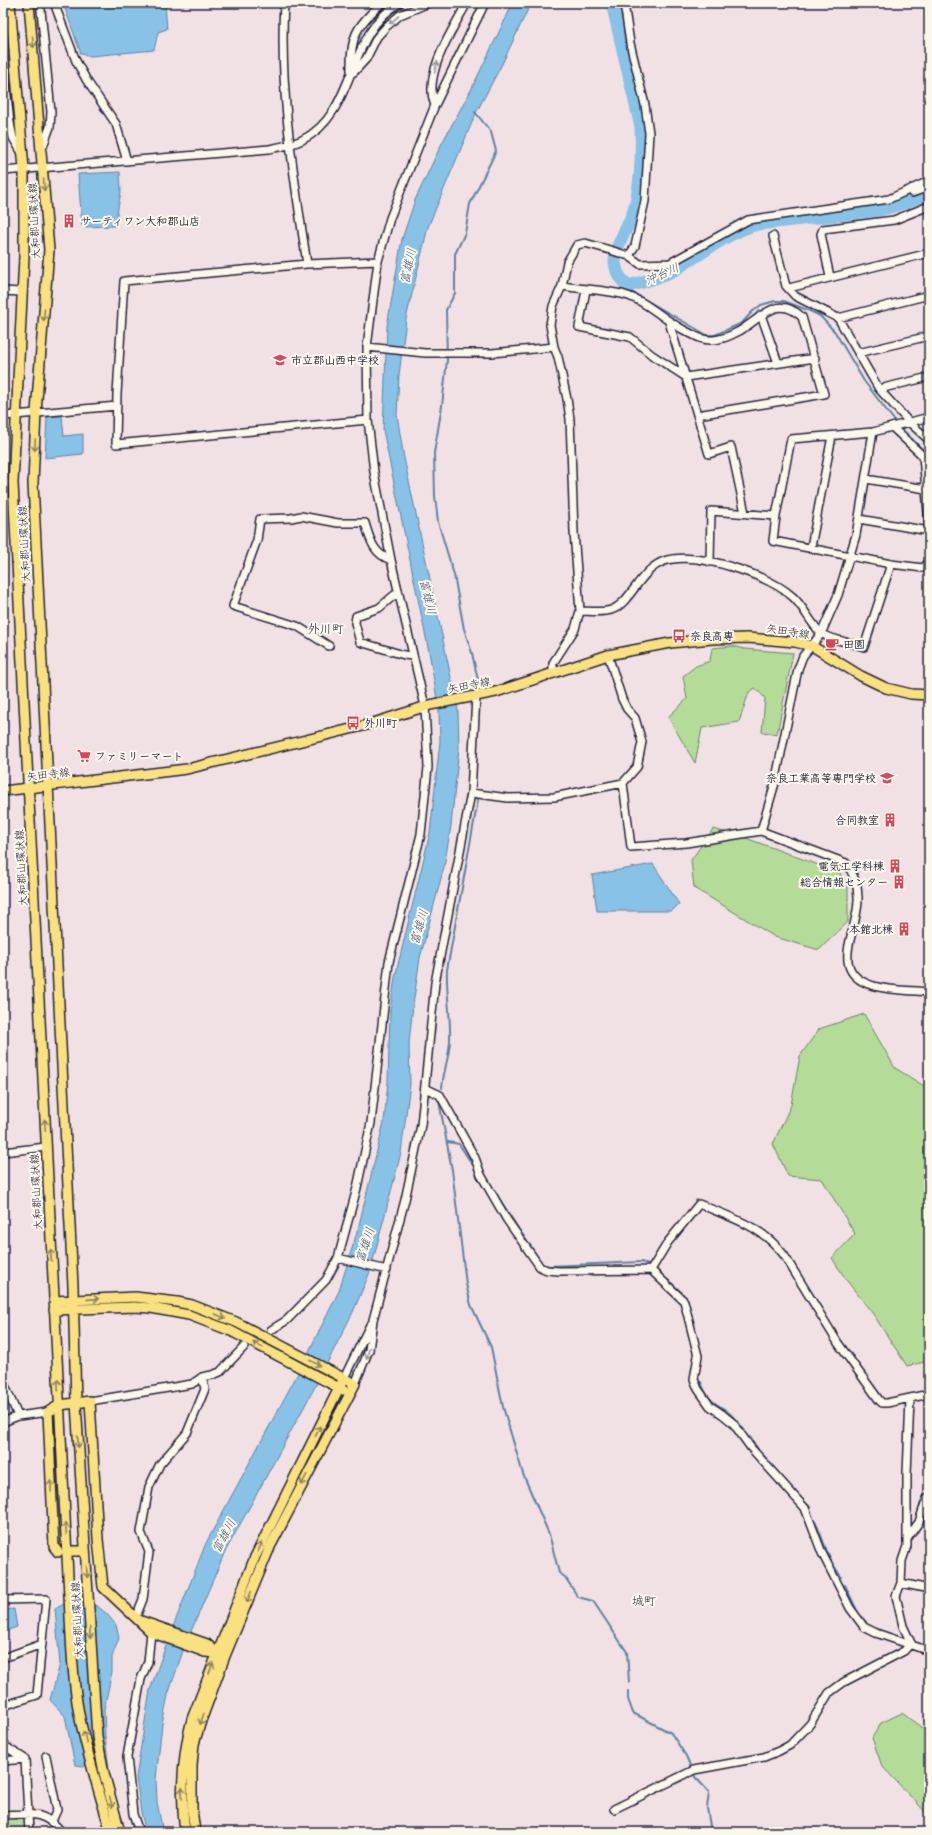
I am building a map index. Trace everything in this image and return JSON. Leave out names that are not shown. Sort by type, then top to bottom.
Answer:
[{"type":"main road","name":"大和郡山環状線","points":[[10,3],[24,169],[24,257],[21,292],[13,483],[69,1596],[75,1681],[79,1713],[94,1775],[111,1832]]},
{"type":"main road","name":"大和郡山環状線","points":[[29,3],[49,250],[36,412],[33,484],[74,1305],[76,1404],[97,1737],[104,1773],[120,1832]]},
{"type":"main road","name":"矢田寺線","points":[[3,791],[29,789],[187,768],[367,725],[427,706],[496,692],[608,655],[670,643],[712,638],[748,638],[795,642],[812,646],[861,676],[886,688],[911,694],[929,695]]},
{"type":"main road","points":[[54,1306],[74,1305],[135,1297],[192,1305],[236,1322],[355,1384],[270,1547],[192,1719],[186,1743],[182,1786],[185,1832]]},
{"type":"main road","points":[[74,1305],[151,1308],[189,1314],[231,1331],[350,1394]]},
{"type":"main road","points":[[195,1832],[191,1786],[194,1744],[221,1655],[266,1533],[344,1378]]},
{"type":"main road","points":[[58,1552],[54,1546],[48,1412],[60,1405],[90,1401],[97,1550],[103,1587],[138,1619],[153,1629],[221,1655]]},
{"type":"main road","points":[[70,1551],[81,1551]]},
{"type":"street","points":[[54,3],[76,61],[116,124],[127,161]]},
{"type":"street","points":[[284,3],[282,56],[289,145],[307,264]]},
{"type":"street","points":[[351,76],[350,48],[354,36],[371,13],[382,3]]},
{"type":"street","points":[[3,171],[270,149],[301,141],[323,125],[339,102],[371,28],[384,15],[400,3]]},
{"type":"street","points":[[351,76],[366,59],[377,37],[387,26],[400,15],[429,3]]},
{"type":"street","points":[[435,105],[431,97],[439,57],[467,3]]},
{"type":"street","points":[[271,1330],[286,1320],[326,1280],[338,1258],[357,1188],[371,1123],[389,962],[421,834],[428,767],[427,706],[413,656],[398,592],[374,472],[368,420],[367,347],[378,261],[390,218],[435,105],[485,3]]},
{"type":"street","points":[[624,3],[630,43],[645,105],[649,133],[644,201],[635,246],[629,256]]},
{"type":"street","points":[[41,10],[51,112],[50,127],[42,149]]},
{"type":"street","points":[[3,58],[13,138],[23,155]]},
{"type":"street","points":[[889,199],[929,181]]},
{"type":"street","points":[[553,674],[553,663],[575,629],[580,611],[574,532],[570,419],[566,392],[558,357],[554,347],[550,325],[553,306],[562,286],[567,262],[577,245],[584,243],[621,253],[629,256],[640,264],[670,263],[748,220],[889,199],[929,187]]},
{"type":"street","points":[[830,277],[821,234],[823,228],[894,220],[929,206]]},
{"type":"street","points":[[772,236],[786,286],[795,296],[838,318],[879,389],[908,422],[929,440]]},
{"type":"street","points":[[789,288],[929,253]]},
{"type":"street","points":[[368,420],[116,444],[124,281],[307,264],[378,261]]},
{"type":"street","points":[[562,286],[625,295],[654,310],[669,322],[701,339],[713,340],[739,332],[761,315],[773,308],[782,306],[789,308],[802,317],[815,358],[824,394],[697,415]]},
{"type":"street","points":[[586,290],[579,327],[630,336],[652,355],[686,377],[815,358]]},
{"type":"street","points":[[3,291],[21,292]]},
{"type":"street","points":[[838,318],[929,295]]},
{"type":"street","points":[[789,308],[795,296]]},
{"type":"street","points":[[761,315],[778,363]]},
{"type":"street","points":[[669,322],[709,454],[731,447],[745,513]]},
{"type":"street","points":[[858,353],[929,336]]},
{"type":"street","points":[[367,347],[416,352],[492,353],[554,347]]},
{"type":"street","points":[[879,389],[929,377]]},
{"type":"street","points":[[3,416],[117,406]]},
{"type":"street","points":[[929,417],[873,432],[792,439],[776,516],[773,540],[891,564],[923,568],[929,562]]},
{"type":"street","points":[[892,427],[923,456],[929,524]]},
{"type":"street","points":[[761,831],[775,783],[798,669],[803,656],[822,634],[838,595],[850,555],[859,518],[873,432]]},
{"type":"street","points":[[811,547],[832,436]]},
{"type":"street","points":[[866,479],[926,489]]},
{"type":"street","points":[[710,562],[711,511],[776,516]]},
{"type":"street","points":[[330,646],[297,626],[233,606],[256,540],[260,519],[291,518],[302,516],[338,522],[365,522],[374,548],[384,558],[391,560]]},
{"type":"street","points":[[859,518],[929,531]]},
{"type":"street","points":[[580,611],[611,610],[622,603],[644,576],[656,565],[665,560],[688,558],[710,562],[758,575],[793,597],[822,634],[864,647],[891,564]]},
{"type":"street","points":[[398,592],[379,608],[356,616],[355,623],[360,642],[404,655],[413,656]]},
{"type":"street","points":[[471,793],[508,798],[554,797],[623,783],[637,767],[642,742],[635,718],[627,709],[622,699],[608,655]]},
{"type":"street","points":[[355,1384],[369,1350],[373,1320],[406,1200],[421,1125],[435,983],[471,793],[476,696]]},
{"type":"street","points":[[623,783],[631,847],[686,843],[761,831],[846,863],[853,873],[858,896],[857,915],[847,954],[848,967],[853,976],[860,981],[875,987],[929,992]]},
{"type":"street","points":[[425,1088],[440,1095],[475,1158],[481,1176],[507,1220],[540,1267],[547,1270],[559,1271],[651,1270],[684,1301],[698,1356],[694,1379],[698,1389],[710,1406],[733,1423],[751,1448],[805,1508],[822,1552],[850,1608],[864,1627],[876,1633],[910,1643],[929,1651]]},
{"type":"street","points":[[3,1152],[46,1147]]},
{"type":"street","points":[[651,1270],[668,1242],[699,1204],[757,1229],[775,1243],[784,1255],[838,1342],[879,1400],[887,1403],[929,1394]]},
{"type":"street","points":[[338,1258],[387,1270]]},
{"type":"street","points":[[344,1378],[373,1320]]},
{"type":"street","points":[[90,1401],[192,1384],[202,1377],[220,1372],[244,1347]]},
{"type":"street","points":[[138,1619],[143,1599],[149,1552],[141,1532],[148,1493],[160,1464],[189,1429],[199,1401],[206,1389],[202,1377]]},
{"type":"street","points":[[3,1381],[18,1416]]},
{"type":"street","points":[[910,1399],[907,1474],[907,1546],[902,1561],[901,1583],[896,1596],[903,1626],[910,1643]]},
{"type":"street","points":[[3,1422],[18,1416],[48,1412]]},
{"type":"street","points":[[907,1538],[919,1522],[926,1500],[929,1497]]},
{"type":"street","points":[[901,1583],[929,1589]]},
{"type":"street","points":[[3,1600],[46,1599],[37,1695],[3,1706]]},
{"type":"street","points":[[139,1832],[133,1814],[127,1757],[142,1679],[148,1662],[153,1629]]},
{"type":"street","points":[[614,1809],[692,1771],[764,1757],[779,1752],[790,1745],[810,1724],[829,1693],[844,1682],[904,1651],[910,1643]]},
{"type":"street","points":[[3,1658],[42,1644]]},
{"type":"street","points":[[3,1745],[25,1759]]},
{"type":"street","points":[[46,1756],[57,1810],[52,1821]]},
{"type":"street","points":[[3,1761],[25,1759]]},
{"type":"street","points":[[25,1759],[29,1832]]},
{"type":"street","points":[[3,1815],[38,1814],[52,1821],[62,1832]]},
{"type":"green space","points":[[733,646],[744,649],[793,653],[777,734],[762,732],[765,698],[755,688],[749,692],[739,722],[702,728],[695,763],[668,717],[687,699],[683,676],[696,666],[710,661],[712,648]]},
{"type":"green space","points":[[713,829],[743,837],[840,873],[848,886],[848,922],[819,950],[775,937],[694,888],[691,860]]},
{"type":"green space","points":[[864,1014],[895,1068],[929,1089],[929,1361],[907,1366],[873,1314],[847,1281],[832,1258],[855,1234],[822,1179],[788,1176],[773,1144],[791,1105],[800,1056],[819,1029]]},
{"type":"green space","points":[[902,1713],[929,1733],[929,1816],[882,1766],[872,1738],[881,1723]]},
{"type":"green space","points":[[3,1818],[22,1819],[25,1821],[25,1832],[3,1832]]},
{"type":"water","points":[[63,3],[165,3],[167,29],[158,32],[154,50],[91,56],[81,54]]},
{"type":"water","name":"富雄川","points":[[513,3],[531,3],[502,64],[476,113],[428,227],[406,319],[399,375],[397,415],[404,458],[458,710],[459,748],[451,826],[444,867],[420,958],[413,1005],[409,1043],[410,1084],[401,1153],[370,1272],[353,1312],[316,1385],[224,1554],[184,1648],[168,1695],[162,1724],[156,1779],[157,1802],[163,1832],[146,1832],[141,1813],[136,1777],[150,1690],[167,1642],[206,1543],[297,1375],[339,1291],[358,1229],[384,1122],[388,1082],[390,1011],[395,977],[430,833],[440,741],[439,711],[430,657],[383,430],[387,326],[402,239],[415,200],[443,141],[471,90]]},
{"type":"water","points":[[120,172],[121,191],[115,226],[82,227],[78,174]]},
{"type":"water","points":[[62,416],[64,436],[83,434],[83,454],[45,458],[47,417]]},
{"type":"water","points":[[653,864],[679,904],[672,911],[597,911],[592,875]]},
{"type":"water","points":[[79,1595],[79,1602],[97,1606],[106,1613],[116,1625],[119,1638],[112,1657],[112,1672],[104,1709],[105,1736],[109,1769],[75,1765],[65,1716],[50,1700],[60,1664],[55,1609]]},
{"type":"water","points":[[14,1609],[17,1627],[3,1632],[3,1610]]},
{"type":"waterway","name":"沖台川","points":[[612,3],[641,127],[638,190],[634,210],[617,249],[615,262],[619,276],[628,286],[651,280],[668,273],[736,232],[758,224],[879,210],[929,194]]},
{"type":"waterway","points":[[651,3],[694,5],[697,3]]},
{"type":"waterway","points":[[475,112],[491,132],[496,151],[470,204],[465,233],[455,254],[455,293],[446,310],[447,360],[442,406],[434,453],[435,496],[438,522],[454,575],[464,629],[472,653],[479,685]]},
{"type":"waterway","points":[[628,286],[630,291],[707,335],[715,335],[742,323],[761,305],[775,301],[784,301],[820,316],[835,332],[864,381],[897,424]]},
{"type":"waterway","points":[[900,427],[929,456]]},
{"type":"waterway","points":[[442,1088],[450,1039],[447,970],[478,800]]},
{"type":"waterway","points":[[439,1101],[452,1170],[466,1284],[471,1305],[491,1347],[503,1407],[523,1474],[549,1534],[559,1573],[565,1577],[578,1597],[593,1601],[627,1652],[629,1682]]},
{"type":"waterway","points":[[448,1142],[459,1144],[472,1164]]},
{"type":"waterway","points":[[485,1174],[487,1179]]},
{"type":"waterway","points":[[497,1195],[523,1236]]},
{"type":"waterway","points":[[530,1245],[542,1264],[549,1266],[641,1262],[651,1266]]},
{"type":"waterway","points":[[668,1280],[683,1294]]},
{"type":"waterway","points":[[701,1382],[704,1390],[712,1401],[735,1419]]},
{"type":"waterway","points":[[739,1423],[745,1431]]},
{"type":"waterway","points":[[750,1437],[758,1449]]},
{"type":"waterway","points":[[763,1455],[783,1479]]},
{"type":"waterway","points":[[796,1494],[811,1508]]},
{"type":"waterway","points":[[815,1520],[830,1559],[841,1577]]},
{"type":"waterway","points":[[845,1585],[859,1615],[866,1622]]},
{"type":"waterway","points":[[918,1650],[929,1656]]},
{"type":"waterway","points":[[628,1691],[628,1699],[633,1713],[671,1733],[686,1756],[695,1777],[709,1792],[707,1808],[711,1832]]},
{"type":"tunnel","points":[[244,1347],[271,1330]]},
{"type":"place","name":"サーティワン大和郡山店","points":[[69,221]]},
{"type":"place","name":"市立郡山西中学校","points":[[280,360]]},
{"type":"place","name":"奈良高専","points":[[679,636]]},
{"type":"place","name":"田園","points":[[832,644]]},
{"type":"place","name":"外川町","points":[[353,723]]},
{"type":"place","name":"ファミリーマート","points":[[84,756]]},
{"type":"place","name":"奈良工業高等専門学校","points":[[887,778]]},
{"type":"place","name":"合同教室","points":[[890,820]]},
{"type":"place","name":"電気工学科棟","points":[[895,866]]},
{"type":"place","name":"総合情報センター","points":[[899,882]]},
{"type":"place","name":"本館北棟","points":[[904,929]]},
{"type":"district","name":"外川町","points":[[326,629]]},
{"type":"district","name":"城町","points":[[644,1601]]}]
